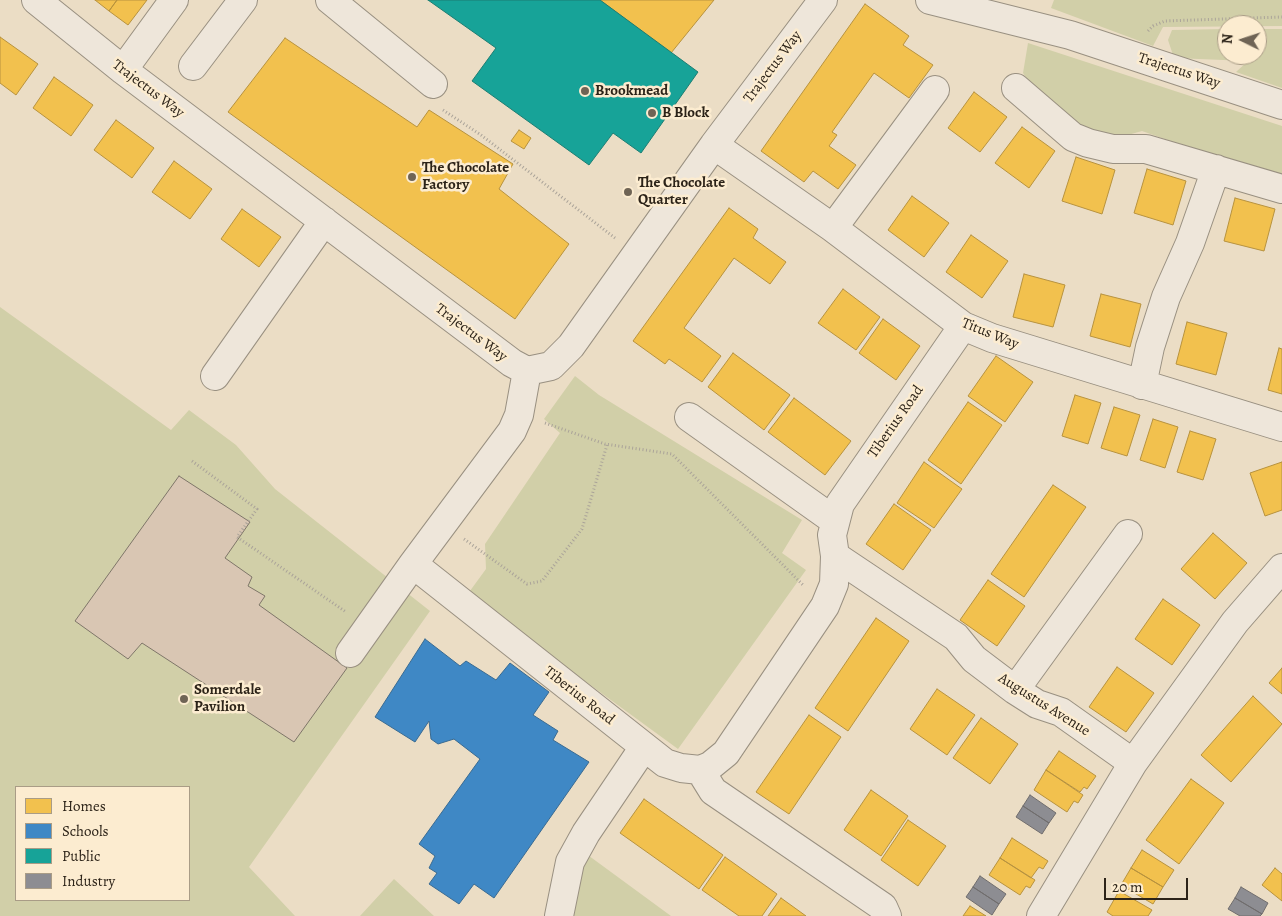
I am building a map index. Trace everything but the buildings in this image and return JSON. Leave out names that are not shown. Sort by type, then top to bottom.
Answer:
[{"type":"street","name":"Trajectus Way","points":[[36,0],[123,70],[512,363],[526,371],[551,366],[571,346],[714,145],[823,0]]},
{"type":"street","points":[[123,70],[174,0]]},
{"type":"street","points":[[193,66],[243,0]]},
{"type":"street","points":[[330,0],[433,84]]},
{"type":"street","name":"Trajectus Way","points":[[930,0],[1070,35],[1282,106]]},
{"type":"street","points":[[1016,88],[1073,138],[1113,149],[1146,149],[1282,189]]},
{"type":"street","points":[[833,228],[935,90]]},
{"type":"street","name":"Titus Way","points":[[714,145],[833,228],[963,326],[992,338],[1282,427]]},
{"type":"street","points":[[1142,385],[1150,348],[1166,297],[1190,243],[1216,169]]},
{"type":"street","points":[[215,376],[324,222]]},
{"type":"street","name":"Tiberius Road","points":[[413,564],[665,763],[681,768],[700,770],[710,766],[726,753],[825,606],[834,584],[835,556],[832,534],[840,504],[963,326]]},
{"type":"street","points":[[350,653],[370,628],[413,564],[512,431],[519,415],[526,371]]},
{"type":"street","points":[[688,417],[835,521]]},
{"type":"street","points":[[1015,690],[1128,534]]},
{"type":"street","name":"Augustus Avenue","points":[[835,556],[956,637],[974,659],[1015,690],[1037,704],[1061,712],[1134,763]]},
{"type":"street","points":[[1041,916],[1134,763],[1235,622],[1282,568]]},
{"type":"street","points":[[559,916],[570,862],[586,833],[644,747]]},
{"type":"street","points":[[700,770],[713,791],[883,907],[887,916]]},
{"type":"path","points":[[1144,35],[1153,26],[1165,21],[1282,17]]},
{"type":"path","points":[[433,84],[429,100],[489,141],[637,255]]},
{"type":"path","points":[[512,431],[544,423],[606,445],[672,454],[825,606]]},
{"type":"path","points":[[444,524],[527,584],[542,581],[582,529],[606,445]]},
{"type":"path","points":[[192,461],[256,509],[237,537],[370,628]]},
{"type":"shaded area","points":[[1054,0],[1282,0],[1282,26],[1267,26],[1267,15],[1217,15],[1217,27],[1163,27],[1153,46],[1051,8]]},
{"type":"shaded area","points":[[1217,29],[1217,60],[1174,58],[1168,40],[1172,30]]},
{"type":"shaded area","points":[[1267,29],[1282,29],[1282,88],[1236,72],[1244,65],[1267,65]]},
{"type":"shaded area","points":[[1028,43],[1282,126],[1282,180],[1142,131],[1110,140],[1093,134],[1039,97],[1023,73]]},
{"type":"shaded area","name":"Somerdale Pavilion","points":[[0,307],[171,430],[189,410],[236,445],[275,489],[430,611],[249,867],[295,916],[0,916]]},
{"type":"shaded area","points":[[575,376],[599,395],[802,520],[782,553],[806,570],[678,749],[467,595],[486,569],[485,544],[560,433],[544,419]]},
{"type":"shaded area","points":[[581,850],[671,916],[562,916]]},
{"type":"shaded area","points":[[394,879],[434,916],[360,916]]},
{"type":"place","name":"Brookmead","points":[[585,91]]},
{"type":"place","name":"B Block","points":[[652,113]]},
{"type":"place","name":"The Chocolate Factory","points":[[412,177]]},
{"type":"place","name":"The Chocolate Quarter","points":[[628,192]]},
{"type":"place","name":"Somerdale Pavilion","points":[[184,699]]}]
